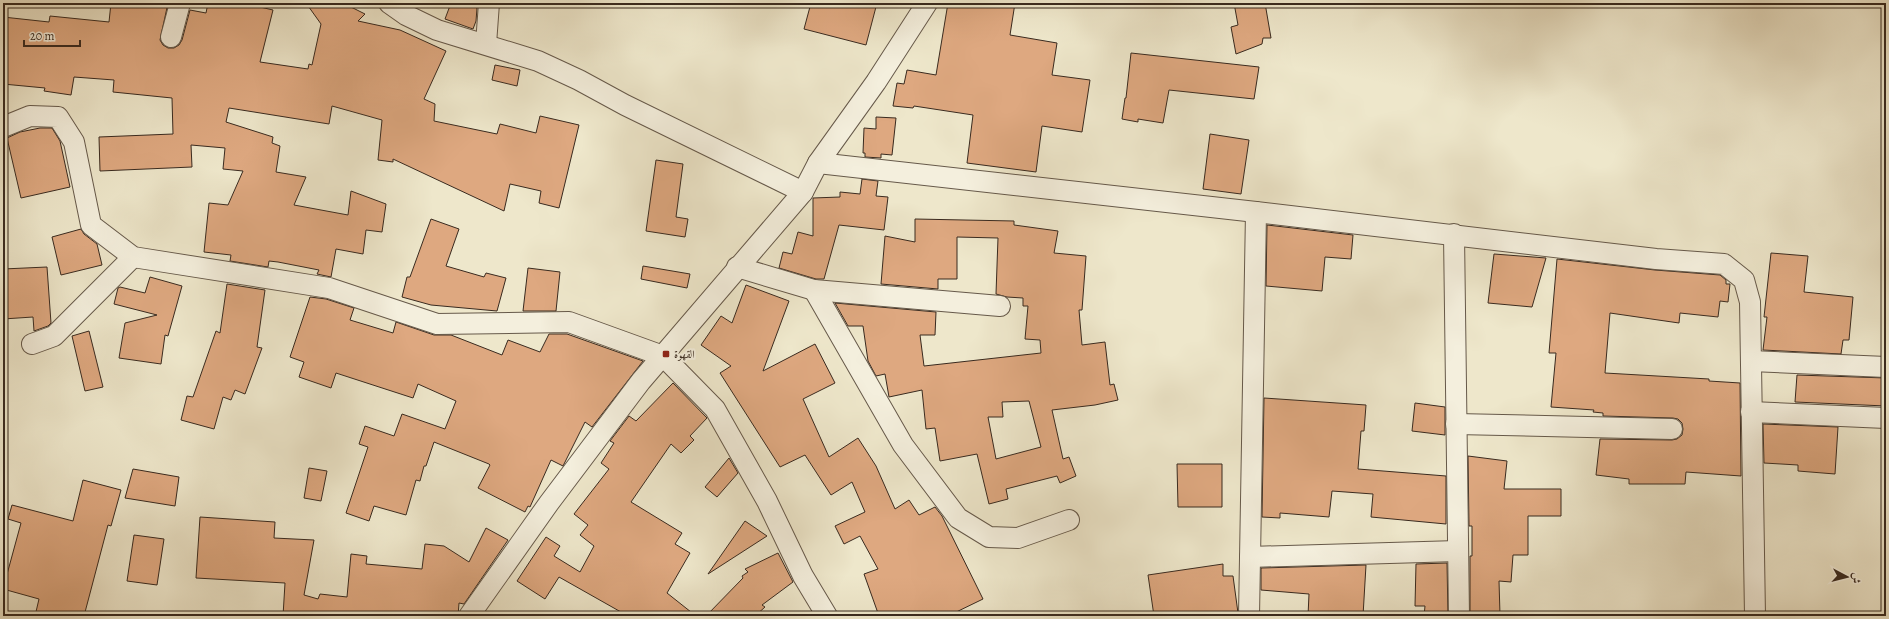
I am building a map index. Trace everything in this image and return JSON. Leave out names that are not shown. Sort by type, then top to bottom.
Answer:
[{"type":"street","points":[[171,38],[180,3]]},
{"type":"street","points":[[389,3],[406,15],[437,30],[538,61],[803,192]]},
{"type":"street","points":[[486,44],[489,3]]},
{"type":"street","points":[[469,616],[549,503],[641,380],[803,192],[818,163],[876,82],[927,3]]},
{"type":"street","points":[[3,113],[12,111],[30,116],[58,117],[74,142],[90,225],[133,257],[329,288],[437,324],[569,322],[663,356],[714,409],[767,501],[804,576],[827,616]]},
{"type":"street","points":[[3,127],[30,116]]},
{"type":"street","points":[[818,163],[1454,234],[1656,259],[1724,264],[1744,280],[1750,302],[1755,616]]},
{"type":"street","points":[[1249,616],[1256,212]]},
{"type":"street","points":[[1454,234],[1459,616]]},
{"type":"street","points":[[32,344],[54,336],[133,257]]},
{"type":"street","points":[[737,267],[814,290],[1000,306]]},
{"type":"street","points":[[814,290],[903,445],[958,518],[989,537],[1018,538],[1069,520]]},
{"type":"street","points":[[1750,361],[1886,367]]},
{"type":"street","points":[[1751,412],[1886,418]]},
{"type":"street","points":[[1456,424],[1672,429]]},
{"type":"street","points":[[1250,557],[1458,551]]},
{"type":"building","points":[[111,3],[168,3],[160,40],[163,45],[168,48],[174,48],[179,45],[182,40],[190,10],[206,13],[208,3],[243,3],[273,10],[260,62],[308,69],[309,64],[312,65],[321,24],[306,3],[343,3],[365,14],[358,21],[400,30],[446,51],[424,99],[435,104],[434,121],[497,134],[500,124],[536,133],[540,116],[579,125],[559,208],[539,203],[541,191],[510,184],[504,211],[393,159],[393,162],[378,160],[382,120],[332,106],[329,124],[229,108],[226,122],[273,137],[272,143],[280,146],[276,172],[306,177],[294,205],[348,215],[351,191],[386,204],[382,232],[366,230],[363,254],[336,249],[331,277],[317,274],[319,270],[269,261],[268,267],[230,261],[231,255],[204,252],[209,203],[228,205],[243,171],[223,169],[225,148],[191,145],[192,167],[100,171],[99,137],[173,134],[172,98],[113,92],[114,80],[74,77],[71,95],[44,91],[45,88],[3,84],[3,17],[49,22],[50,16],[109,22]]},
{"type":"building","points":[[451,3],[463,3],[477,8],[476,21],[473,29],[445,19]]},
{"type":"building","points":[[811,3],[877,3],[866,45],[804,29]]},
{"type":"building","points":[[948,3],[1015,3],[1010,35],[1057,43],[1052,75],[1090,80],[1082,132],[1042,126],[1036,172],[967,163],[973,115],[914,106],[913,108],[893,106],[897,83],[904,84],[907,70],[936,75]]},
{"type":"building","points":[[1234,3],[1265,3],[1271,38],[1263,38],[1262,44],[1236,54],[1231,27],[1238,25]]},
{"type":"building","points":[[1131,53],[1259,67],[1254,99],[1169,90],[1163,123],[1138,119],[1138,122],[1122,119]]},
{"type":"building","points":[[495,65],[520,70],[517,86],[492,80]]},
{"type":"building","points":[[876,117],[896,118],[892,155],[881,154],[881,158],[865,157],[865,153],[863,153],[864,128],[876,129]]},
{"type":"building","points":[[40,128],[52,128],[60,141],[70,187],[21,198],[7,138],[20,132]]},
{"type":"building","points":[[1210,134],[1249,140],[1241,194],[1203,189]]},
{"type":"building","points":[[656,160],[683,164],[676,217],[688,219],[685,237],[646,231]]},
{"type":"building","points":[[862,179],[878,181],[876,196],[888,197],[884,230],[839,225],[824,279],[816,279],[779,268],[783,252],[792,254],[798,232],[813,236],[813,198],[840,197],[840,192],[860,194]]},
{"type":"building","points":[[431,219],[459,229],[446,266],[484,277],[486,273],[506,278],[497,311],[431,305],[402,297],[407,277],[410,277]]},
{"type":"building","points":[[915,219],[1014,221],[1014,225],[1058,231],[1054,253],[1086,256],[1082,310],[1079,310],[1082,345],[1105,342],[1110,385],[1114,384],[1118,400],[1095,405],[1052,410],[1063,459],[1069,457],[1076,476],[1060,483],[1057,476],[1006,489],[1008,499],[989,504],[977,454],[940,461],[935,428],[926,429],[922,390],[889,397],[885,374],[876,376],[868,361],[863,326],[848,326],[835,303],[936,312],[935,335],[920,335],[924,366],[1041,353],[1040,340],[1025,339],[1028,306],[1023,306],[1023,298],[1007,297],[996,294],[998,238],[957,237],[957,279],[938,279],[938,289],[881,284],[885,236],[915,242]],"holes":[[[1029,401],[1041,447],[996,459],[988,417],[1003,417],[1002,402]]]},
{"type":"building","points":[[1267,225],[1353,235],[1351,259],[1325,257],[1322,291],[1266,286]]},
{"type":"building","points":[[81,229],[84,234],[97,244],[102,265],[61,275],[52,237]]},
{"type":"building","points":[[1771,253],[1808,256],[1804,292],[1853,297],[1849,340],[1843,340],[1841,354],[1763,350],[1767,317],[1764,317]]},
{"type":"building","points":[[1494,254],[1546,258],[1532,307],[1488,303]]},
{"type":"building","points":[[1557,259],[1655,270],[1720,275],[1726,280],[1726,284],[1730,284],[1728,302],[1720,301],[1718,317],[1680,313],[1679,323],[1610,313],[1605,373],[1709,379],[1709,381],[1740,383],[1741,476],[1686,472],[1685,484],[1629,484],[1629,479],[1596,475],[1600,439],[1672,440],[1677,439],[1682,435],[1682,423],[1678,419],[1673,418],[1603,416],[1603,413],[1593,412],[1594,410],[1551,407],[1556,353],[1549,353]]},
{"type":"building","points":[[643,266],[690,274],[687,288],[641,279]]},
{"type":"building","points":[[47,267],[51,323],[48,326],[34,331],[33,317],[3,319],[3,269]]},
{"type":"building","points":[[528,268],[560,272],[556,311],[523,311]]},
{"type":"building","points":[[150,277],[182,286],[168,336],[165,335],[161,364],[119,358],[125,323],[157,315],[114,304],[118,288],[120,287],[145,293]]},
{"type":"building","points":[[227,284],[265,290],[257,347],[262,348],[245,394],[235,390],[231,400],[223,397],[214,429],[181,420],[187,396],[193,397],[216,331],[220,333]]},
{"type":"building","points":[[746,285],[789,301],[763,371],[815,344],[835,383],[803,399],[829,457],[858,438],[876,466],[895,509],[909,500],[919,515],[935,507],[942,516],[983,599],[948,616],[879,616],[864,574],[878,569],[860,536],[844,544],[835,526],[865,512],[852,482],[831,495],[805,455],[780,467],[720,373],[731,366],[701,345],[721,316],[732,323]]},
{"type":"building","points":[[310,297],[326,299],[354,308],[350,320],[393,333],[396,322],[434,335],[451,335],[502,355],[508,340],[540,352],[549,334],[567,334],[643,361],[592,427],[585,422],[563,466],[551,460],[530,507],[528,506],[525,512],[478,488],[490,465],[489,464],[434,442],[426,466],[424,466],[420,481],[416,480],[406,515],[374,506],[369,521],[346,513],[368,447],[359,444],[365,426],[394,436],[402,414],[445,429],[456,401],[418,384],[413,398],[336,373],[331,388],[299,377],[304,362],[290,357]]},
{"type":"building","points":[[89,331],[103,387],[85,391],[72,336]]},
{"type":"building","points":[[1797,375],[1886,378],[1886,406],[1795,402]]},
{"type":"building","points":[[673,383],[707,418],[690,436],[694,440],[681,453],[671,444],[631,502],[682,533],[675,544],[690,553],[667,593],[696,616],[628,616],[559,577],[545,599],[517,581],[546,537],[560,546],[554,556],[580,572],[594,546],[580,535],[588,525],[574,514],[609,469],[601,463],[614,443],[610,441],[629,416],[636,421]]},
{"type":"building","points":[[1264,398],[1366,405],[1364,431],[1361,431],[1358,469],[1446,476],[1446,524],[1371,517],[1373,494],[1332,491],[1329,517],[1280,513],[1280,518],[1262,517]]},
{"type":"building","points":[[1415,403],[1445,407],[1445,435],[1412,431]]},
{"type":"building","points":[[1763,424],[1838,427],[1835,474],[1798,471],[1798,465],[1764,463]]},
{"type":"building","points":[[1468,456],[1507,461],[1504,489],[1561,489],[1561,516],[1528,516],[1528,555],[1513,555],[1511,582],[1499,581],[1500,615],[1470,616],[1470,556],[1472,556],[1472,526],[1469,526]]},
{"type":"building","points":[[729,458],[738,473],[717,497],[705,487]]},
{"type":"building","points":[[1177,464],[1222,464],[1222,507],[1178,507]]},
{"type":"building","points":[[309,468],[327,471],[321,501],[304,498]]},
{"type":"building","points":[[133,469],[179,477],[175,506],[125,498]]},
{"type":"building","points":[[83,480],[121,490],[111,526],[108,525],[84,616],[35,616],[39,599],[3,589],[21,523],[8,519],[12,505],[73,521]]},
{"type":"building","points":[[200,517],[275,522],[274,538],[314,540],[304,595],[318,599],[320,594],[347,597],[351,554],[367,556],[366,564],[422,569],[425,544],[444,546],[469,562],[486,528],[508,540],[464,604],[459,603],[458,616],[375,616],[330,612],[330,616],[283,616],[285,583],[196,578]]},
{"type":"building","points":[[745,521],[767,536],[708,574]]},
{"type":"building","points":[[134,535],[164,539],[157,585],[127,581]]},
{"type":"building","points":[[778,553],[793,582],[762,605],[765,607],[755,616],[706,616],[743,578],[742,576],[748,572],[745,569]]},
{"type":"building","points":[[1447,563],[1448,616],[1424,616],[1425,606],[1415,606],[1416,564]]},
{"type":"building","points":[[1223,564],[1223,576],[1233,576],[1238,613],[1220,616],[1154,616],[1148,575]]},
{"type":"building","points":[[1366,565],[1363,616],[1308,616],[1309,594],[1261,590],[1261,568]]},
{"type":"place","name":"القهوة","points":[[666,354]]}]
